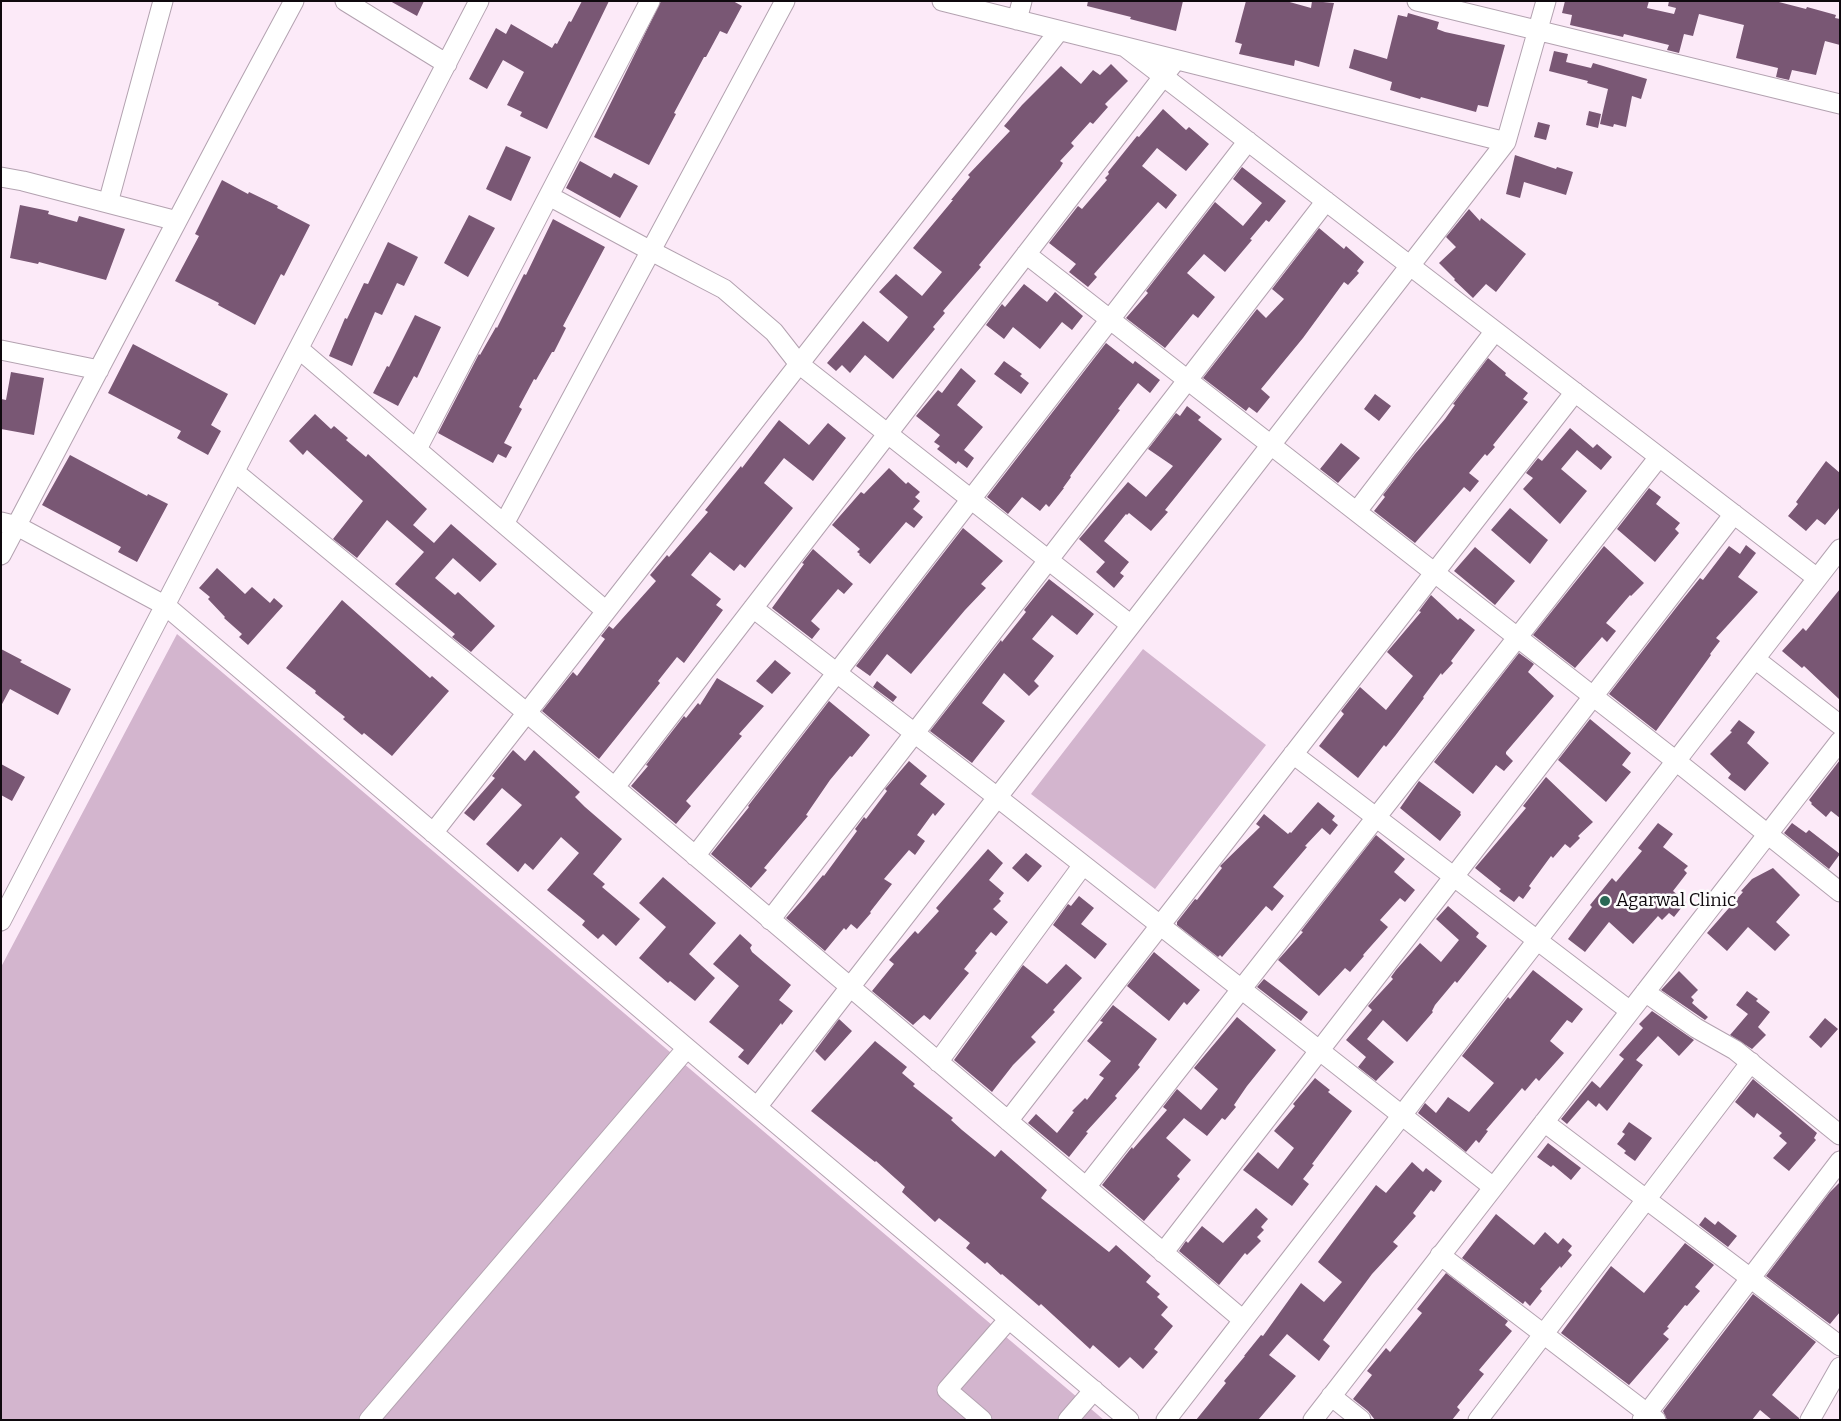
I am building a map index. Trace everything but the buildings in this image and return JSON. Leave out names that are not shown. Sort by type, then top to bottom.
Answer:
[{"type":"street","points":[[108,203],[163,1]]},
{"type":"street","points":[[1,555],[9,524],[99,370],[294,1]]},
{"type":"street","points":[[345,1],[447,64]]},
{"type":"street","points":[[1,921],[479,1]]},
{"type":"street","points":[[417,449],[650,1]]},
{"type":"street","points":[[504,524],[785,1]]},
{"type":"street","points":[[942,1],[1506,142]]},
{"type":"street","points":[[1017,20],[1022,1]]},
{"type":"street","points":[[1417,1],[1840,104]]},
{"type":"street","points":[[757,1107],[1506,142],[1546,1]]},
{"type":"street","points":[[433,833],[1059,31]]},
{"type":"street","points":[[1125,47],[1734,514],[1828,572]]},
{"type":"street","points":[[614,787],[1176,60]]},
{"type":"street","points":[[695,856],[1248,142]]},
{"type":"street","points":[[1,177],[177,221]]},
{"type":"street","points":[[549,196],[651,252],[724,289],[774,332],[799,364],[1131,626]]},
{"type":"street","points":[[770,920],[1326,201]]},
{"type":"street","points":[[1026,254],[1594,696],[1840,892]]},
{"type":"street","points":[[1357,511],[1495,331]]},
{"type":"street","points":[[299,349],[606,611]]},
{"type":"street","points":[[1,350],[99,370]]},
{"type":"street","points":[[1008,1121],[1575,392]]},
{"type":"street","points":[[1086,1188],[1660,457]]},
{"type":"street","points":[[235,472],[527,713],[1243,1320]]},
{"type":"street","points":[[1163,1252],[1734,514]]},
{"type":"street","points":[[9,524],[166,606],[1129,1420]]},
{"type":"street","points":[[1166,1420],[1755,659],[1828,572],[1840,549]]},
{"type":"street","points":[[753,608],[997,797],[1493,1187]]},
{"type":"street","points":[[1755,659],[1840,725]]},
{"type":"street","points":[[1313,1420],[1840,741]]},
{"type":"street","points":[[1293,754],[1630,1011]]},
{"type":"street","points":[[938,1062],[1083,865]]},
{"type":"street","points":[[1645,992],[1696,1028],[1735,1050],[1840,1135]]},
{"type":"street","points":[[369,1420],[687,1048]]},
{"type":"street","points":[[1478,1420],[1751,1062]]},
{"type":"street","points":[[1544,1122],[1840,1346]]},
{"type":"street","points":[[1440,1255],[1544,1334],[1649,1418],[1750,1278],[1840,1161]]},
{"type":"street","points":[[982,1420],[947,1390],[1009,1319]]},
{"type":"street","points":[[1810,1420],[1840,1368]]},
{"type":"street","points":[[1068,1420],[1094,1390]]},
{"type":"street","points":[[1331,1396],[1361,1420]]},
{"type":"shaded area","points":[[177,634],[1104,1420],[1,1420],[1,967]]},
{"type":"shaded area","points":[[1143,649],[1266,745],[1155,889],[1031,794]]},
{"type":"place","name":"Agarwal Clinic","points":[[1605,901]]}]
